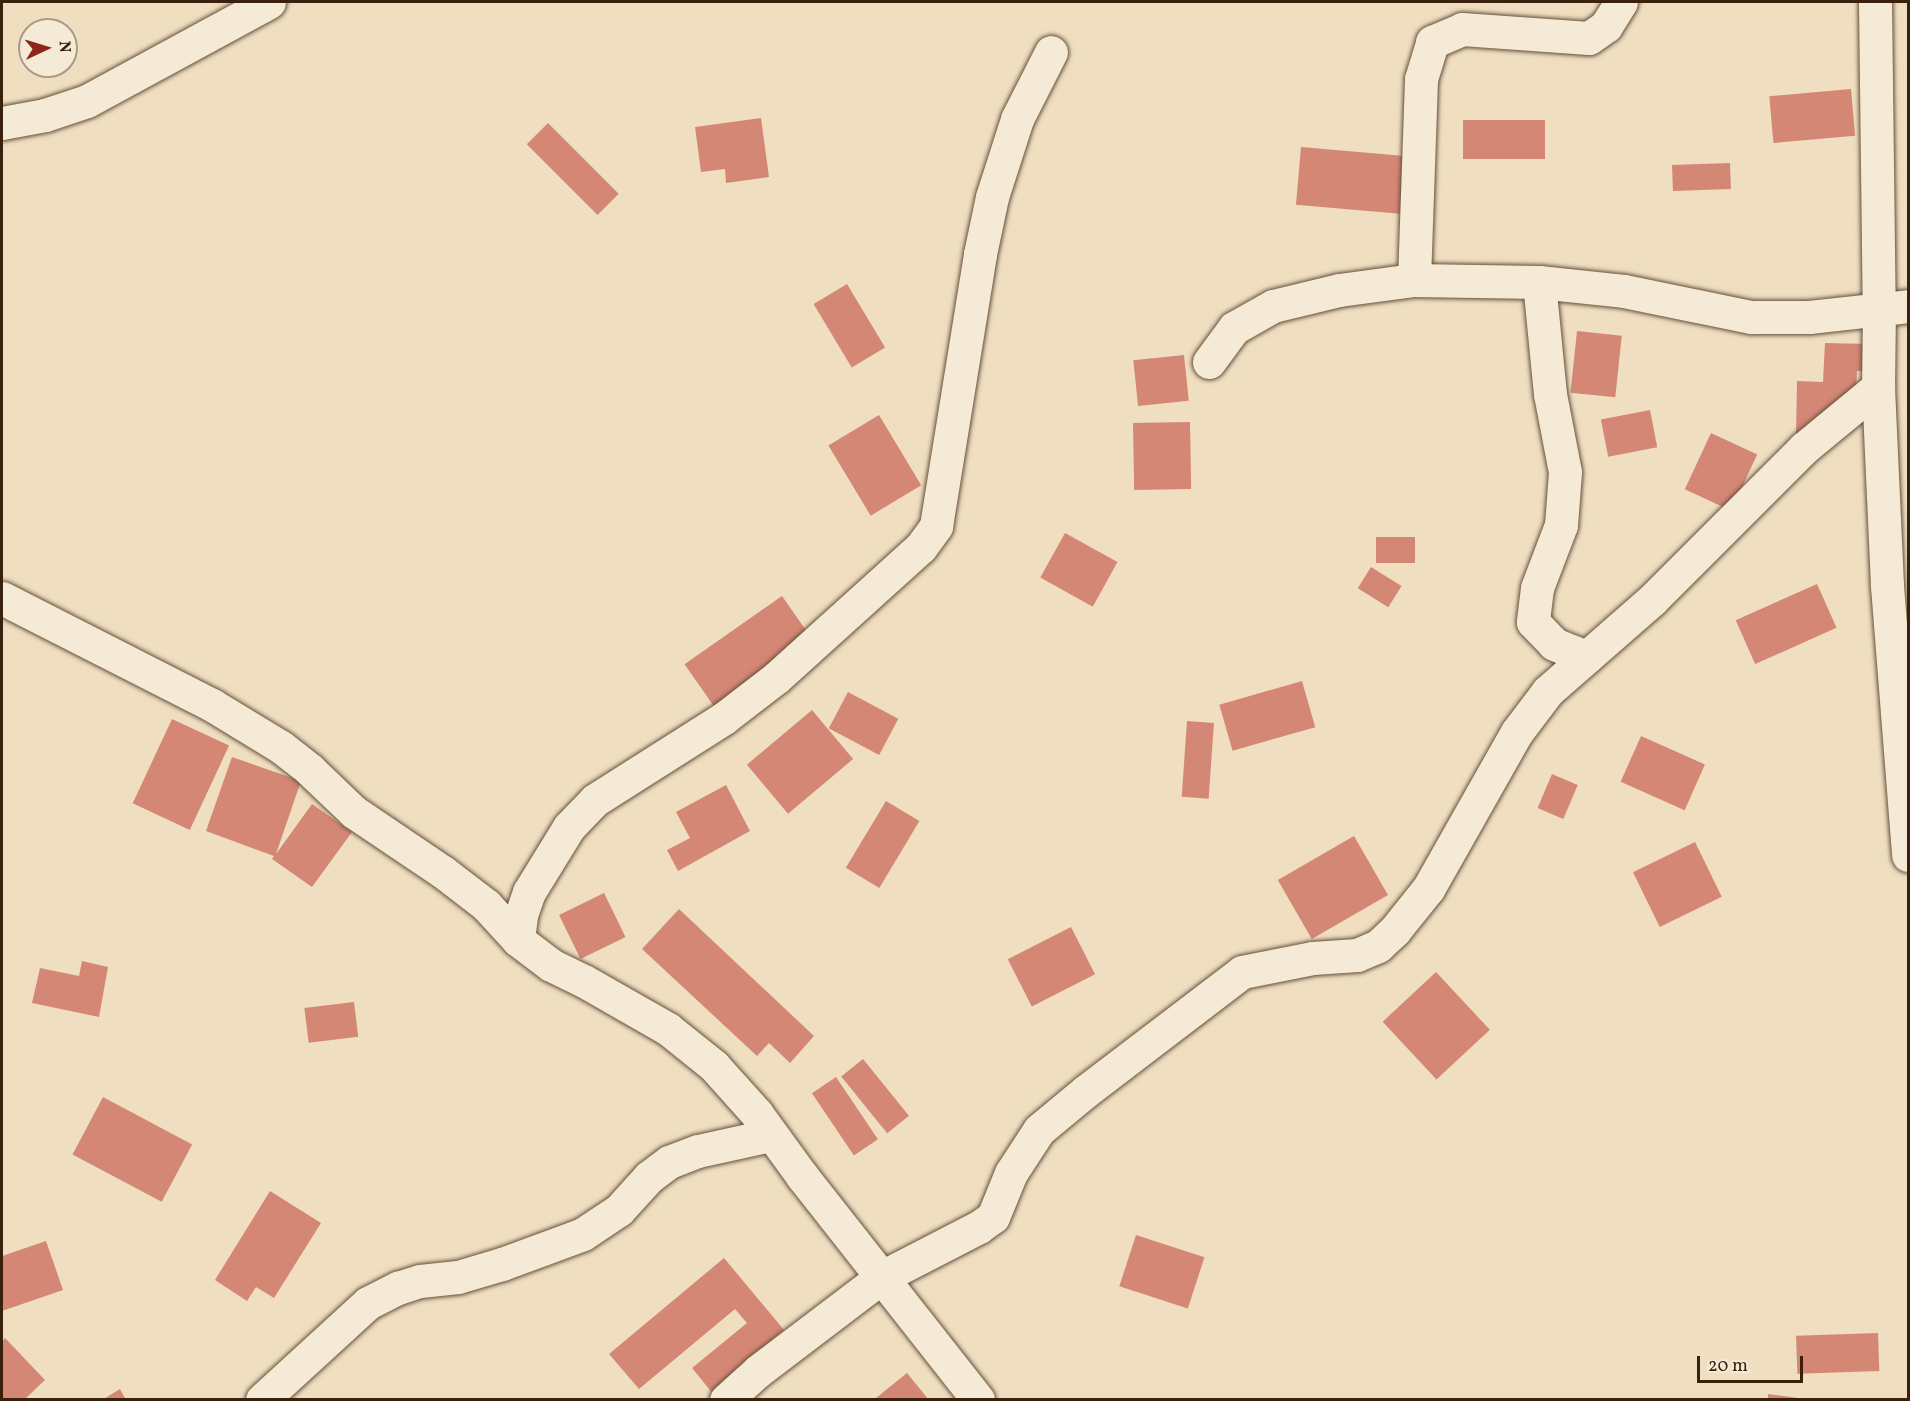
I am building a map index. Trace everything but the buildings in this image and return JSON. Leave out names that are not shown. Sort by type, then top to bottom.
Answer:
[{"type":"street","points":[[2,123],[45,116],[87,101],[269,2]]},
{"type":"street","points":[[1414,280],[1421,79],[1432,42],[1462,29],[1589,38],[1606,26],[1621,2]]},
{"type":"street","points":[[1875,2],[1894,307],[1878,387],[1898,587],[1908,855]]},
{"type":"street","points":[[518,940],[521,915],[529,892],[569,827],[595,800],[724,718],[776,678],[921,547],[936,525],[980,254],[992,197],[1017,119],[1051,52]]},
{"type":"street","points":[[1209,362],[1234,328],[1274,306],[1339,290],[1414,280],[1539,282],[1624,291],[1751,317],[1809,317],[1894,307]]},
{"type":"street","points":[[1539,282],[1550,394],[1564,472],[1561,525],[1537,588],[1533,622],[1554,644],[1586,657]]},
{"type":"street","points":[[726,1400],[758,1371],[882,1277],[979,1227],[993,1217],[1020,1158],[1039,1130],[1086,1091],[1242,972],[1313,958],[1357,955],[1378,946],[1428,889],[1517,732],[1548,691],[1652,600],[1804,448],[1878,387]]},
{"type":"street","points":[[2,598],[212,705],[281,747],[310,770],[354,812],[386,836],[443,872],[486,905],[518,940],[551,965],[668,1029],[714,1066],[771,1135],[978,1400]]},
{"type":"street","points":[[262,1400],[368,1303],[398,1288],[491,1268],[583,1234],[619,1210],[649,1177],[669,1162],[698,1151],[771,1135]]}]
